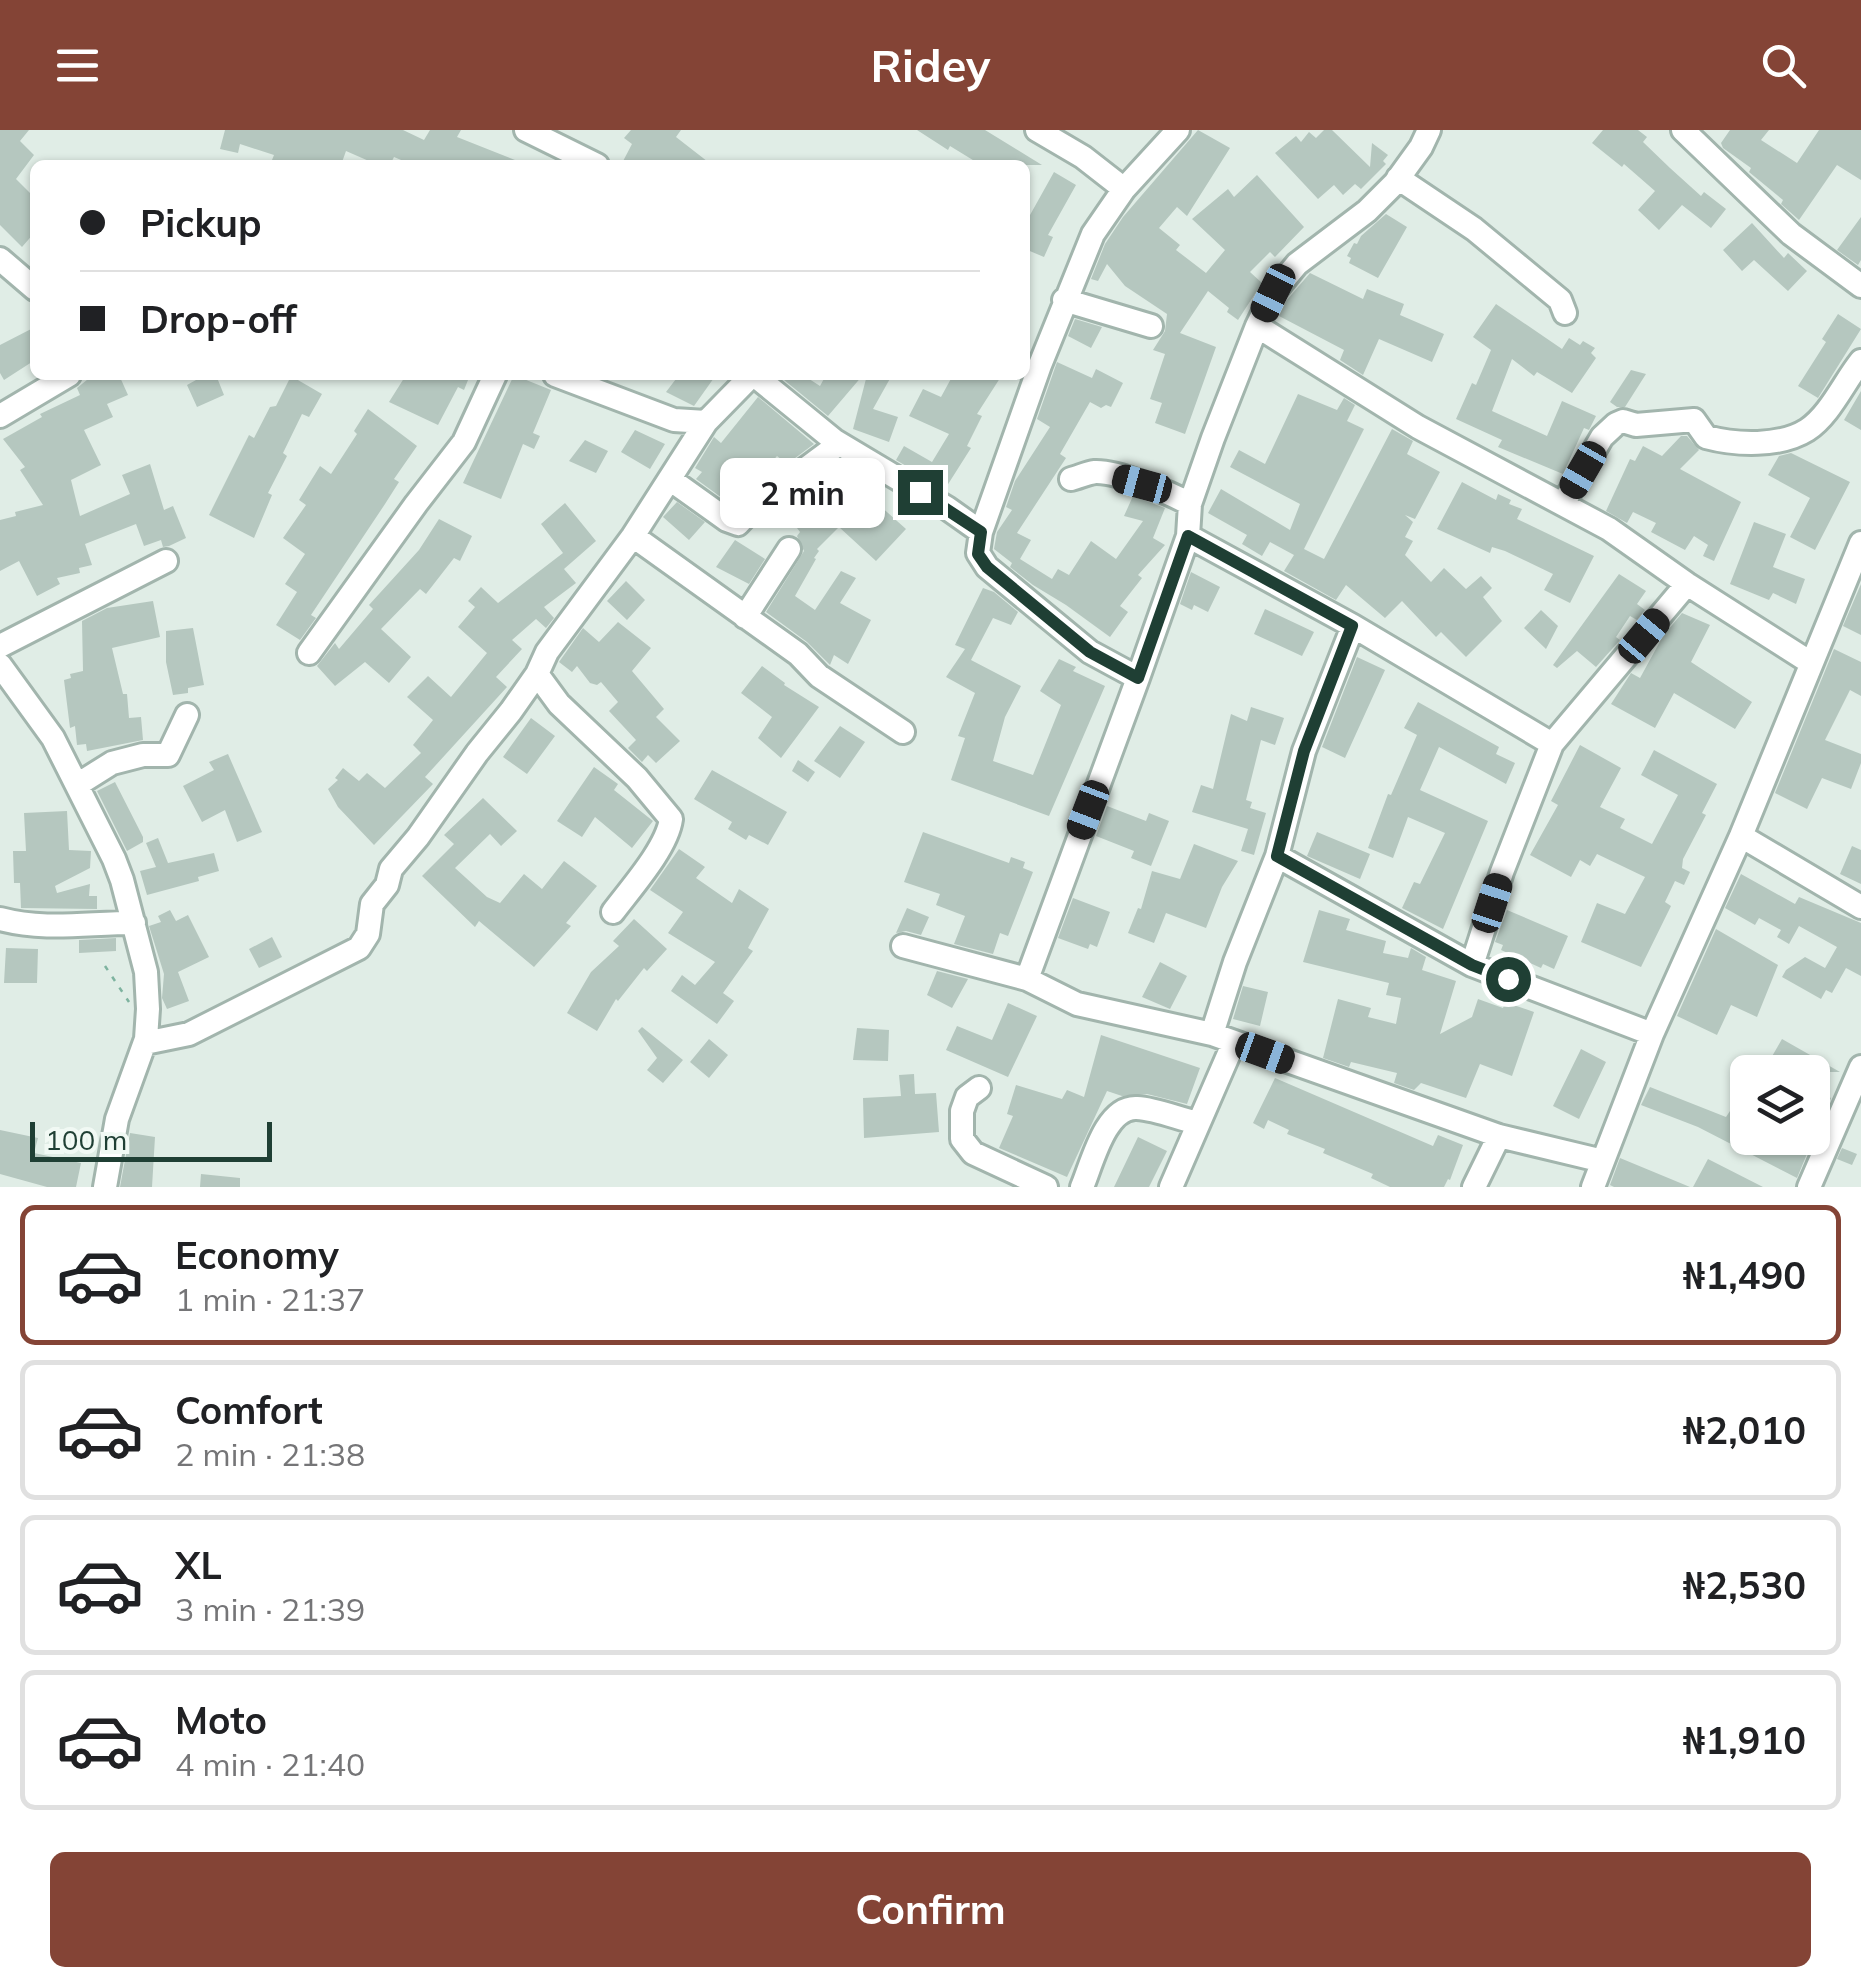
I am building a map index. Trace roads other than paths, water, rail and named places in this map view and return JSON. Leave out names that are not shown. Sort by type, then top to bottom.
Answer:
[{"type":"street","points":[[526,130],[586,160]]},
{"type":"street","points":[[1036,130],[1084,157],[1124,189]]},
{"type":"street","points":[[1138,678],[1090,652],[987,567],[978,554],[981,532],[1064,300],[1094,234],[1124,189],[1178,130]]},
{"type":"street","points":[[1028,979],[1188,536],[1190,504],[1232,383],[1257,326],[1273,293],[1297,264],[1367,211],[1398,178],[1429,130]]},
{"type":"street","points":[[1683,130],[1790,234],[1861,286]]},
{"type":"street","points":[[1398,178],[1474,229],[1560,300],[1565,313]]},
{"type":"street","points":[[0,259],[30,285]]},
{"type":"street","points":[[1064,300],[1151,326]]},
{"type":"street","points":[[1257,326],[1418,427],[1609,528],[1687,584],[1811,663]]},
{"type":"street","points":[[1563,504],[1602,437],[1616,424],[1694,420],[1706,437],[1767,442],[1807,430],[1861,361]]},
{"type":"street","points":[[0,416],[61,380]]},
{"type":"street","points":[[308,653],[464,442],[493,380]]},
{"type":"street","points":[[574,380],[674,420],[706,422]]},
{"type":"street","points":[[144,1043],[189,1034],[359,948],[368,934],[372,904],[387,885],[390,869],[418,837],[537,674],[547,652],[672,480],[706,422],[748,380]]},
{"type":"street","points":[[759,380],[839,444],[981,532]]},
{"type":"street","points":[[672,480],[738,524],[754,507],[839,444]]},
{"type":"street","points":[[1071,479],[1092,472],[1106,473],[1165,490],[1190,504]]},
{"type":"street","points":[[633,536],[798,654],[819,676],[902,732]]},
{"type":"street","points":[[1188,536],[1352,626],[1552,744]]},
{"type":"street","points":[[1593,1187],[1652,1034],[1741,836],[1861,544]]},
{"type":"street","points":[[745,618],[788,549]]},
{"type":"street","points":[[0,646],[166,560]]},
{"type":"street","points":[[1472,965],[1502,872],[1552,744],[1687,584]]},
{"type":"street","points":[[1171,1187],[1198,1123],[1223,1038],[1235,962],[1277,856],[1304,751],[1352,626]]},
{"type":"street","points":[[0,666],[53,738],[118,870],[146,972],[144,1043],[116,1120],[105,1187]]},
{"type":"street","points":[[537,674],[559,704],[637,778],[672,819],[642,875],[613,912]]},
{"type":"street","points":[[76,786],[112,763],[168,755],[187,714]]},
{"type":"street","points":[[1741,836],[1861,907]]},
{"type":"street","points":[[1277,856],[1472,965],[1652,1034]]},
{"type":"street","points":[[0,919],[52,928],[134,923]]},
{"type":"street","points":[[903,946],[1028,979],[1077,1004],[1223,1038],[1499,1136],[1603,1161]]},
{"type":"street","points":[[1809,1187],[1861,1067]]},
{"type":"street","points":[[979,1088],[967,1097],[962,1111],[962,1139],[973,1154],[1046,1187]]},
{"type":"street","points":[[1082,1187],[1108,1126],[1123,1111],[1135,1107],[1198,1123]]},
{"type":"street","points":[[1474,1187],[1499,1136]]}]
